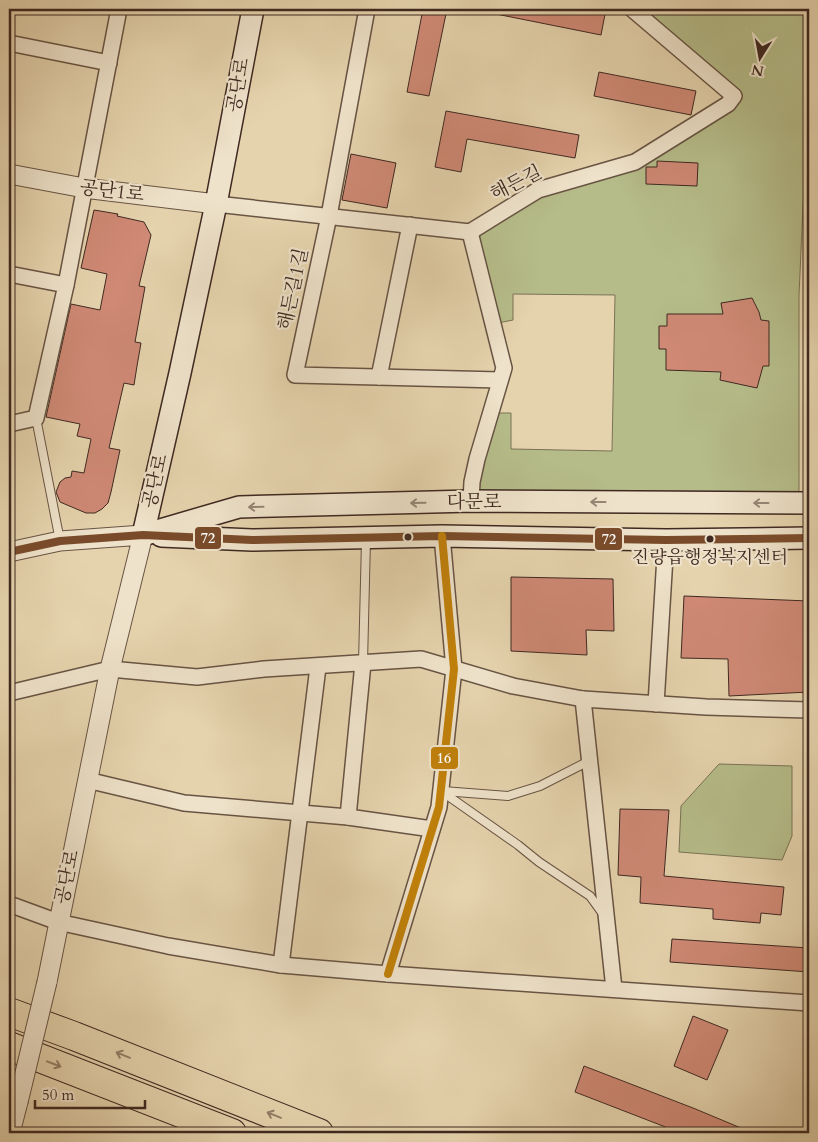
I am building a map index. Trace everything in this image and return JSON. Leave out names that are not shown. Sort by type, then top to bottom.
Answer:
[{"type":"highway","points":[[9,1012],[319,1133]]},
{"type":"highway","points":[[9,1046],[232,1133]]},
{"type":"main road","name":"공단로","points":[[143,535],[216,204],[253,9]]},
{"type":"main road","name":"다문로","points":[[143,535],[239,507],[471,502],[809,503]]},
{"type":"main road","name":"다문로","points":[[143,535],[252,540],[442,536],[666,540],[809,538]]},
{"type":"street","points":[[9,424],[36,418],[66,285],[119,9]]},
{"type":"street","name":"해든길1길","points":[[367,9],[329,216],[295,375],[500,380]]},
{"type":"street","name":"해든길","points":[[470,232],[538,190],[640,160],[728,104],[734,96],[632,9]]},
{"type":"street","points":[[9,43],[109,63]]},
{"type":"street","name":"공단1로","points":[[9,174],[84,188],[216,204]]},
{"type":"street","points":[[216,204],[470,232],[504,368],[477,459],[472,482],[471,502]]},
{"type":"street","points":[[379,377],[410,225]]},
{"type":"street","points":[[9,274],[66,285]]},
{"type":"street","name":"다문로","points":[[9,552],[60,541],[143,535]]},
{"type":"street","name":"공단로","points":[[10,1133],[46,982],[110,669],[143,535]]},
{"type":"street","points":[[388,974],[439,808],[454,669],[442,536]]},
{"type":"street","points":[[656,704],[666,540]]},
{"type":"street","points":[[9,693],[110,669],[197,676],[264,669],[421,659],[513,686],[583,700],[809,710]]},
{"type":"street","points":[[348,818],[363,663]]},
{"type":"street","points":[[281,965],[318,667]]},
{"type":"street","points":[[583,700],[614,990]]},
{"type":"street","points":[[88,780],[184,803],[348,818],[432,829]]},
{"type":"street","points":[[9,904],[58,922],[168,946],[281,965],[809,1003]]},
{"type":"lane","points":[[36,418],[60,541]]},
{"type":"lane","points":[[363,663],[366,537]]},
{"type":"lane","points":[[441,791],[508,796],[540,786],[589,761]]},
{"type":"lane","points":[[441,791],[590,896],[606,918]]},
{"type":"green space","points":[[632,9],[809,9],[809,151],[805,163],[799,295],[799,503],[471,501],[491,413],[511,413],[511,449],[612,451],[615,295],[513,294],[513,320],[493,324],[470,232],[538,190],[635,162],[734,97]]},
{"type":"green space","points":[[719,764],[792,766],[792,836],[782,860],[679,852],[681,806]]},
{"type":"water","points":[[809,366],[809,470],[806,470]]},
{"type":"building","points":[[423,9],[447,9],[429,96],[407,92]]},
{"type":"building","points":[[496,9],[606,9],[601,35],[496,14]]},
{"type":"building","points":[[599,72],[696,91],[691,115],[594,96]]},
{"type":"building","points":[[446,111],[579,135],[575,158],[467,139],[461,172],[435,167]]},
{"type":"building","points":[[351,154],[396,163],[387,208],[342,200]]},
{"type":"building","points":[[657,161],[698,163],[697,186],[646,184],[646,167],[657,167]]},
{"type":"building","points":[[94,210],[118,214],[117,216],[144,222],[151,235],[139,286],[145,287],[135,342],[141,343],[134,385],[124,383],[109,448],[120,450],[111,492],[108,503],[102,509],[95,513],[86,513],[60,502],[56,492],[60,482],[65,478],[71,477],[72,471],[84,473],[91,439],[77,436],[80,424],[46,417],[71,304],[100,310],[107,274],[81,268]]},
{"type":"building","points":[[752,298],[761,320],[769,321],[769,366],[763,366],[757,388],[720,380],[721,372],[666,370],[666,349],[659,349],[659,326],[667,326],[667,314],[723,314],[721,303]]},
{"type":"building","points":[[511,577],[613,579],[614,631],[586,630],[587,655],[511,651]]},
{"type":"building","points":[[684,596],[809,601],[809,692],[729,696],[728,659],[681,658]]},
{"type":"building","points":[[620,809],[669,810],[664,876],[784,887],[781,915],[761,913],[760,923],[713,919],[713,909],[640,903],[641,877],[618,875]]},
{"type":"building","points":[[672,939],[809,948],[809,972],[670,962]]},
{"type":"building","points":[[693,1016],[728,1030],[707,1080],[674,1066]]},
{"type":"building","points":[[584,1066],[753,1133],[681,1133],[575,1092]]},
{"type":"transit line","name":"72","points":[[9,552],[60,541],[143,535],[252,540],[442,536],[666,540],[809,538]]},
{"type":"transit line","name":"16","points":[[388,974],[439,807],[454,669],[442,536]]},
{"type":"place","name":"진량읍행정복지센터","points":[[710,539]]}]
